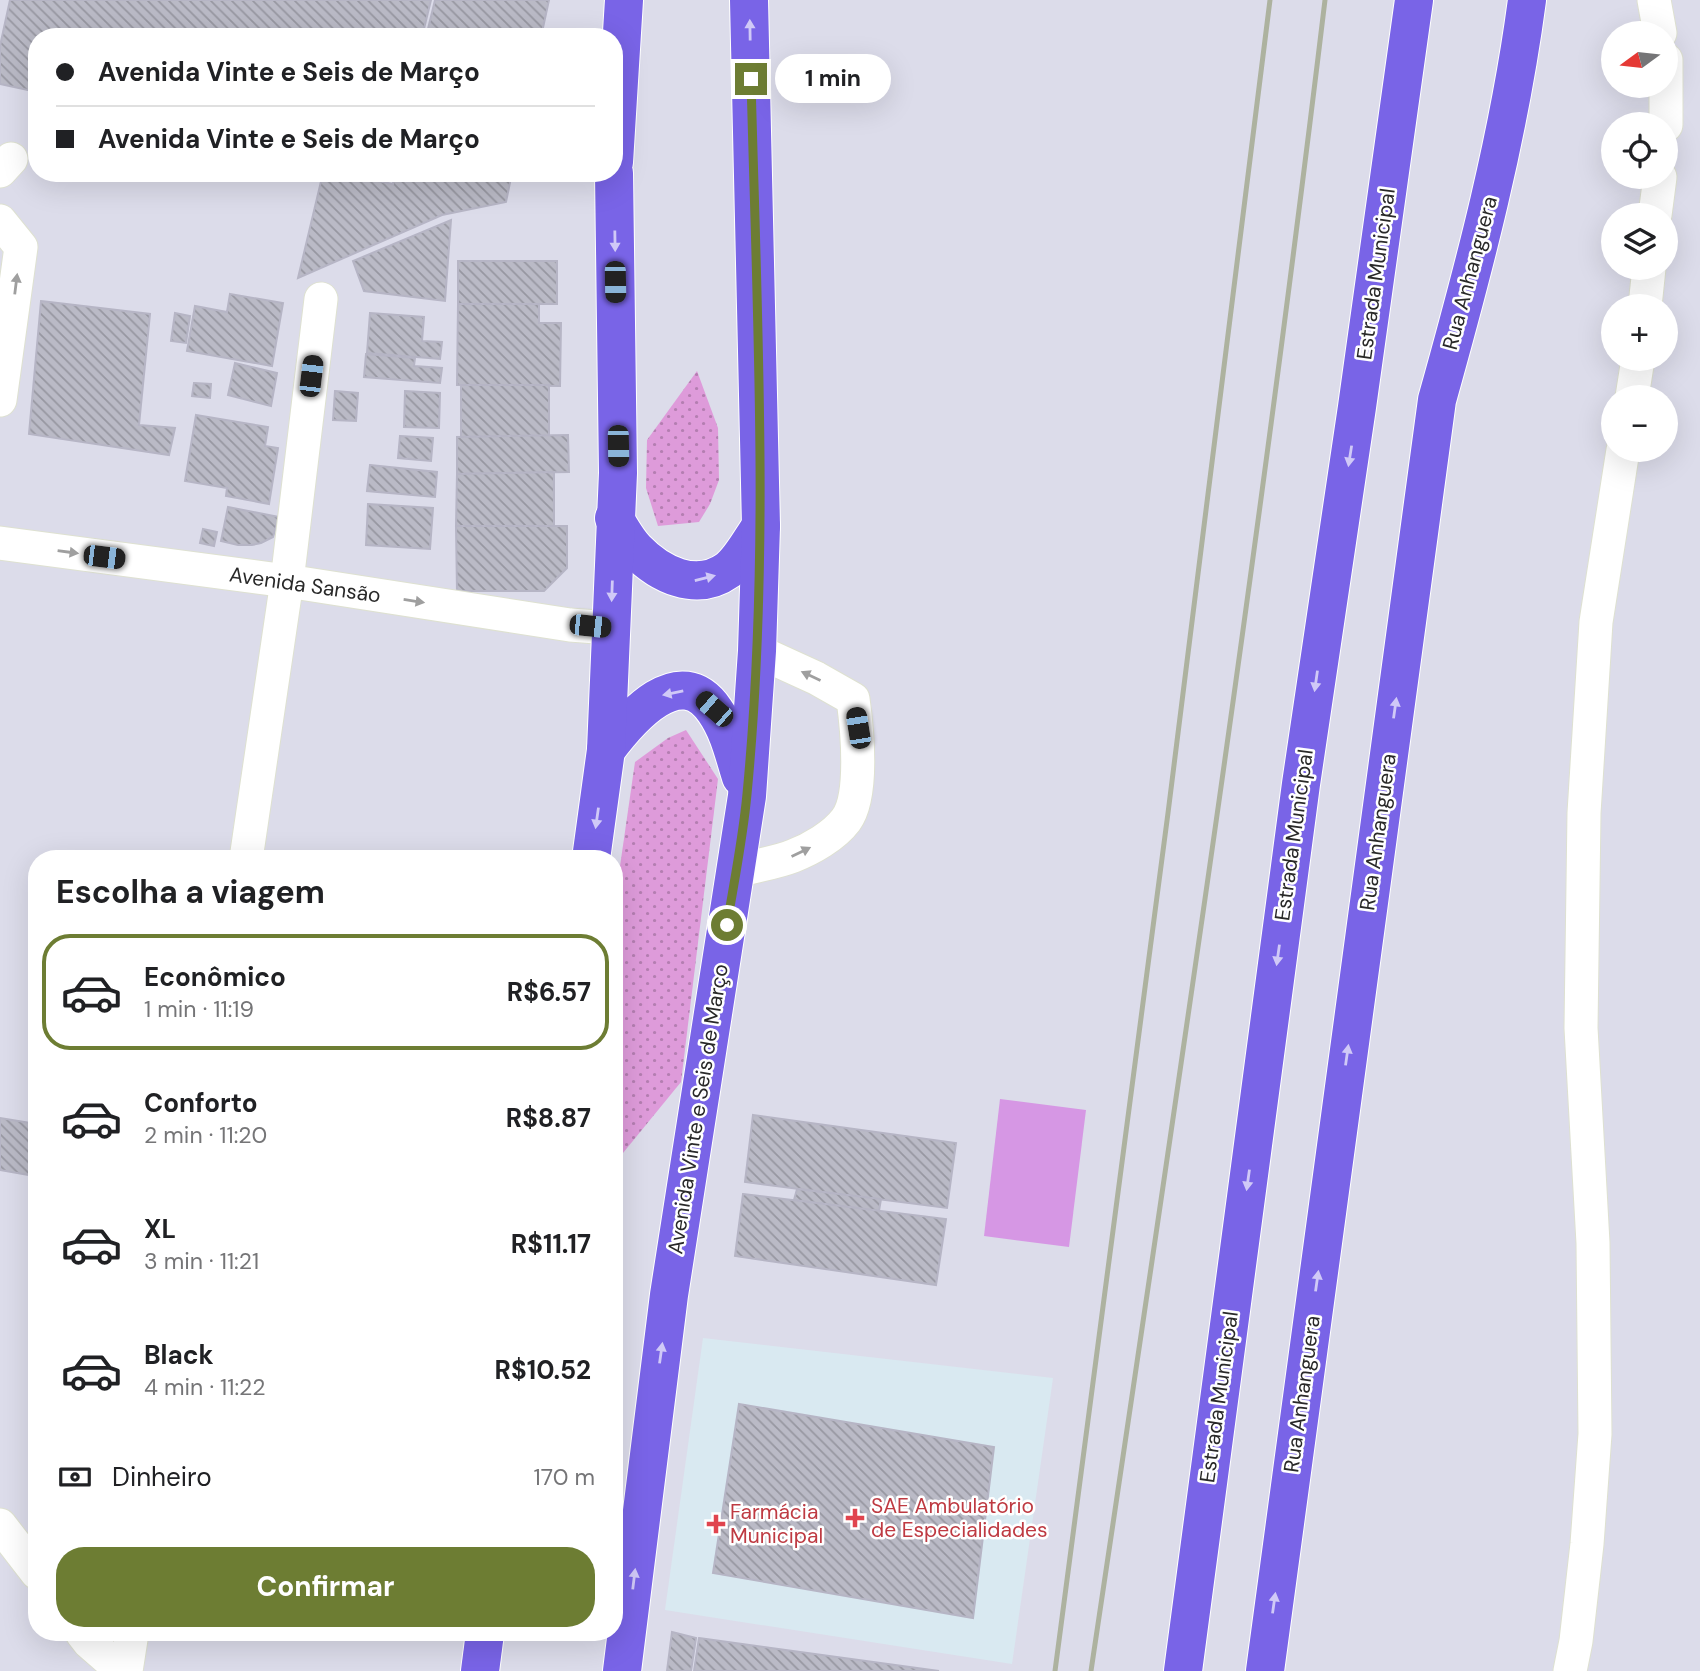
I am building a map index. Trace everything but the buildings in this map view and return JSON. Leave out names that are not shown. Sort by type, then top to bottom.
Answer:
[{"type":"main road","points":[[622,28],[624,0]]},
{"type":"main road","name":"Avenida Vinte e Seis de Março","points":[[622,1671],[669,1295],[747,796],[757,651],[761,527],[749,0]]},
{"type":"main road","name":"Estrada Municipal","points":[[1183,1671],[1301,784],[1414,0]]},
{"type":"main road","points":[[1357,407],[1388,323],[1438,0]]},
{"type":"main road","name":"Rua Anhanguera","points":[[1265,1671],[1437,400],[1481,243],[1516,82],[1527,0]]},
{"type":"main road","points":[[592,850],[606,750],[618,473],[614,182]]},
{"type":"main road","points":[[614,518],[633,548],[653,567],[668,575],[692,581],[713,578],[729,569],[761,527]]},
{"type":"main road","points":[[606,750],[629,722],[660,696],[671,690],[692,691],[714,709],[728,735],[747,796]]},
{"type":"main road","points":[[480,1671],[484,1641]]},
{"type":"street","points":[[1654,0],[1658,21]]},
{"type":"street","points":[[0,220],[21,247],[0,400]]},
{"type":"street","points":[[247,850],[287,581],[321,299]]},
{"type":"street","points":[[1570,1671],[1587,1544],[1595,1434],[1592,1243],[1581,1028],[1584,813],[1596,622],[1621,462]]},
{"type":"street","name":"Avenida Sansão","points":[[0,543],[287,581],[570,625],[610,628]]},
{"type":"street","points":[[736,871],[794,856],[830,836],[848,819],[855,798],[858,728],[853,699],[816,678],[757,651]]},
{"type":"street","points":[[0,1525],[28,1561]]},
{"type":"street","points":[[88,1641],[124,1671],[130,1641]]},
{"type":"shaded area","points":[[697,371],[718,428],[719,480],[710,504],[699,522],[658,526],[646,488],[647,440]]},
{"type":"shaded area","points":[[686,730],[718,779],[681,1082],[623,1153],[622,850],[635,762],[668,738]]},
{"type":"shaded area","points":[[1000,1099],[1086,1110],[1069,1247],[984,1236]]},
{"type":"shaded area","name":"SAE Ambulatório de Especialidades","points":[[703,1338],[1053,1378],[1012,1664],[665,1610]]},
{"type":"railway","points":[[1055,1671],[1168,813],[1270,0]]},
{"type":"railway","points":[[1091,1671],[1243,627],[1325,0]]},
{"type":"place","name":"SAE Ambulatório de Especialidades","points":[[855,1518]]},
{"type":"place","name":"Farmácia Municipal","points":[[716,1524]]},
{"type":"route","points":[[727,925],[747,796],[757,651],[761,527],[751,79]]}]
